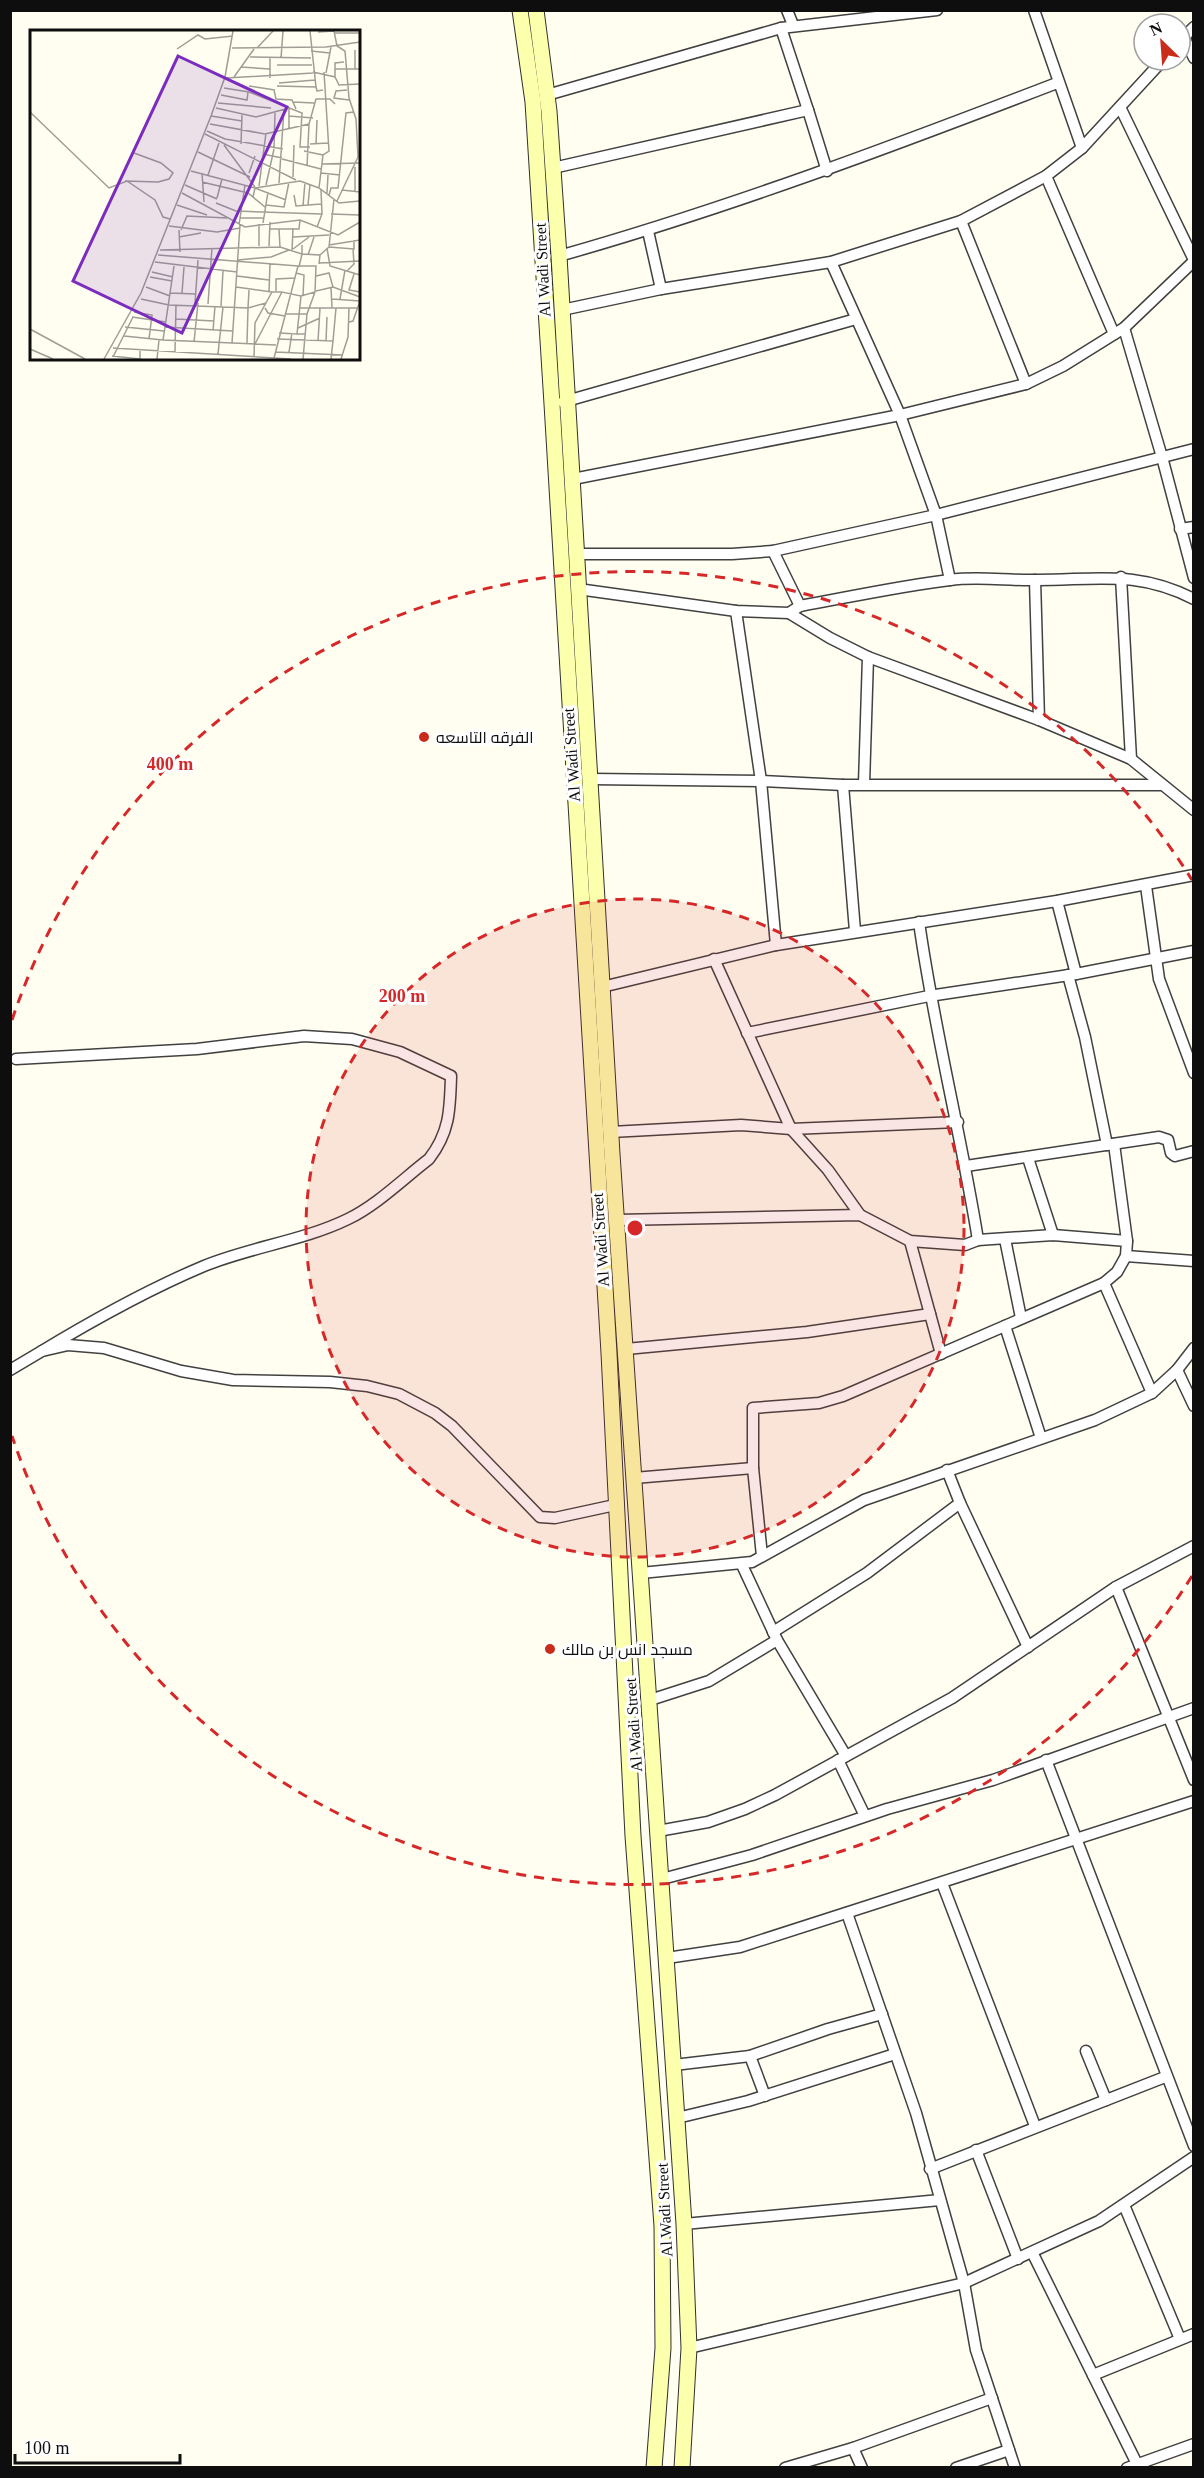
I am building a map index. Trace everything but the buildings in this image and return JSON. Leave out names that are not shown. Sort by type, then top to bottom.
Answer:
[{"type":"main road","name":"Al Wadi Street","points":[[520,10],[533,102],[560,403],[593,970],[615,1505],[634,1848],[662,2226],[663,2348],[654,2468]]},
{"type":"main road","name":"Al Wadi Street","points":[[536,10],[547,95],[553,168],[562,310],[560,403],[573,479],[591,779],[593,970],[602,987],[684,2224],[689,2348],[682,2468]]},
{"type":"street","points":[[787,10],[787,26],[808,110],[827,171]]},
{"type":"street","points":[[547,95],[787,26],[937,10]]},
{"type":"street","points":[[1034,10],[1057,83],[1082,148]]},
{"type":"street","points":[[562,310],[661,289],[831,262],[962,221],[1046,176],[1082,148],[1152,72]]},
{"type":"street","points":[[559,256],[648,231],[827,171],[1057,83]]},
{"type":"street","points":[[573,479],[900,415],[1026,384],[1063,366],[1119,331],[1194,260],[1120,107]]},
{"type":"street","points":[[553,168],[808,110]]},
{"type":"street","points":[[1046,176],[1119,331],[1162,457],[1194,578]]},
{"type":"street","points":[[962,221],[1026,384]]},
{"type":"street","points":[[648,231],[661,289]]},
{"type":"street","points":[[831,262],[900,415],[936,515],[950,580]]},
{"type":"street","points":[[560,403],[856,319]]},
{"type":"street","points":[[577,554],[732,554],[772,551],[936,515],[1194,449]]},
{"type":"street","points":[[1180,529],[1194,527]]},
{"type":"street","points":[[772,551],[800,606]]},
{"type":"street","points":[[789,613],[800,606],[950,580],[990,578],[1035,580],[1121,577],[1170,587],[1194,599]]},
{"type":"street","points":[[1121,577],[1131,759]]},
{"type":"street","points":[[1035,580],[1039,720]]},
{"type":"street","points":[[578,590],[736,611],[789,613],[830,638],[868,657],[1039,720],[1131,759],[1160,785],[1194,810]]},
{"type":"street","points":[[736,611],[761,781],[776,945]]},
{"type":"street","points":[[864,784],[868,657]]},
{"type":"street","points":[[591,779],[761,781],[843,785],[1160,785]]},
{"type":"street","points":[[843,785],[855,931]]},
{"type":"street","points":[[602,987],[776,945],[1057,901],[1146,886],[1194,875]]},
{"type":"street","points":[[1146,886],[1154,960],[1194,1073]]},
{"type":"street","points":[[762,1556],[753,1468],[753,1408],[831,1401],[1104,1283],[1117,1272],[1126,1256],[1127,1241],[1111,1144],[1085,1037],[1057,901]]},
{"type":"street","points":[[919,922],[929,996],[958,1122],[978,1240]]},
{"type":"street","points":[[747,1033],[929,996],[1072,975],[1194,951]]},
{"type":"street","points":[[714,959],[791,1129],[828,1170],[860,1215],[910,1241],[959,1245],[978,1240],[1053,1235],[1127,1241]]},
{"type":"street","points":[[10,1370],[100,1316],[165,1283],[248,1250],[327,1228],[350,1218],[429,1159],[438,1147],[444,1135],[451,1076],[400,1052],[352,1039],[304,1036],[197,1049],[16,1059]]},
{"type":"street","points":[[611,1132],[741,1125],[791,1129],[958,1122]]},
{"type":"street","points":[[966,1166],[1159,1137],[1168,1140],[1171,1153],[1175,1156],[1194,1150]]},
{"type":"street","points":[[1028,1158],[1053,1235]]},
{"type":"street","points":[[617,1220],[860,1215]]},
{"type":"street","points":[[1005,1239],[1021,1318]]},
{"type":"street","points":[[910,1241],[941,1354]]},
{"type":"street","points":[[1126,1256],[1194,1261]]},
{"type":"street","points":[[1104,1283],[1152,1393]]},
{"type":"street","points":[[626,1349],[807,1332],[930,1314]]},
{"type":"street","points":[[1005,1326],[1041,1438]]},
{"type":"street","points":[[42,1351],[68,1345],[104,1348],[181,1371],[233,1380],[330,1382],[367,1386],[399,1394],[452,1426],[540,1517],[555,1518],[615,1505]]},
{"type":"street","points":[[641,1573],[742,1565],[864,1500],[1095,1420],[1152,1393],[1177,1370],[1194,1348]]},
{"type":"street","points":[[1177,1370],[1194,1406]]},
{"type":"street","points":[[634,1478],[753,1468]]},
{"type":"street","points":[[947,1470],[960,1503],[1028,1647]]},
{"type":"street","points":[[650,1700],[709,1681],[867,1573],[960,1503]]},
{"type":"street","points":[[658,1831],[708,1822],[745,1809],[842,1758],[952,1698],[1116,1587],[1194,1546]]},
{"type":"street","points":[[742,1565],[775,1636],[842,1758],[865,1816]]},
{"type":"street","points":[[1116,1587],[1194,1780]]},
{"type":"street","points":[[662,1879],[752,1854],[865,1816],[983,1783],[1194,1708]]},
{"type":"street","points":[[1046,1760],[1165,2077],[1194,2146]]},
{"type":"street","points":[[667,1958],[740,1947],[1194,1801]]},
{"type":"street","points":[[942,1883],[1035,2126]]},
{"type":"street","points":[[847,1913],[916,2113],[964,2283],[976,2350],[1015,2468]]},
{"type":"street","points":[[674,2065],[750,2056],[828,2029],[882,2014]]},
{"type":"street","points":[[1086,2051],[1106,2100]]},
{"type":"street","points":[[677,2118],[765,2096],[896,2054]]},
{"type":"street","points":[[750,2056],[765,2096]]},
{"type":"street","points":[[930,2169],[1165,2077]]},
{"type":"street","points":[[976,2150],[1018,2259]]},
{"type":"street","points":[[689,2348],[964,2283],[1076,2233],[1124,2205],[1194,2157]]},
{"type":"street","points":[[684,2224],[940,2200]]},
{"type":"street","points":[[1124,2205],[1180,2339]]},
{"type":"street","points":[[1032,2252],[1135,2466],[1194,2444]]},
{"type":"street","points":[[1093,2375],[1194,2334]]},
{"type":"street","points":[[787,2467],[853,2448],[992,2398]]},
{"type":"street","points":[[853,2448],[862,2468]]},
{"type":"street","points":[[956,2468],[1009,2450]]},
{"type":"place","name":"الفرقه التاسعه","points":[[424,737]]},
{"type":"place","name":"مسجد انس بن مالك","points":[[550,1649]]}]
